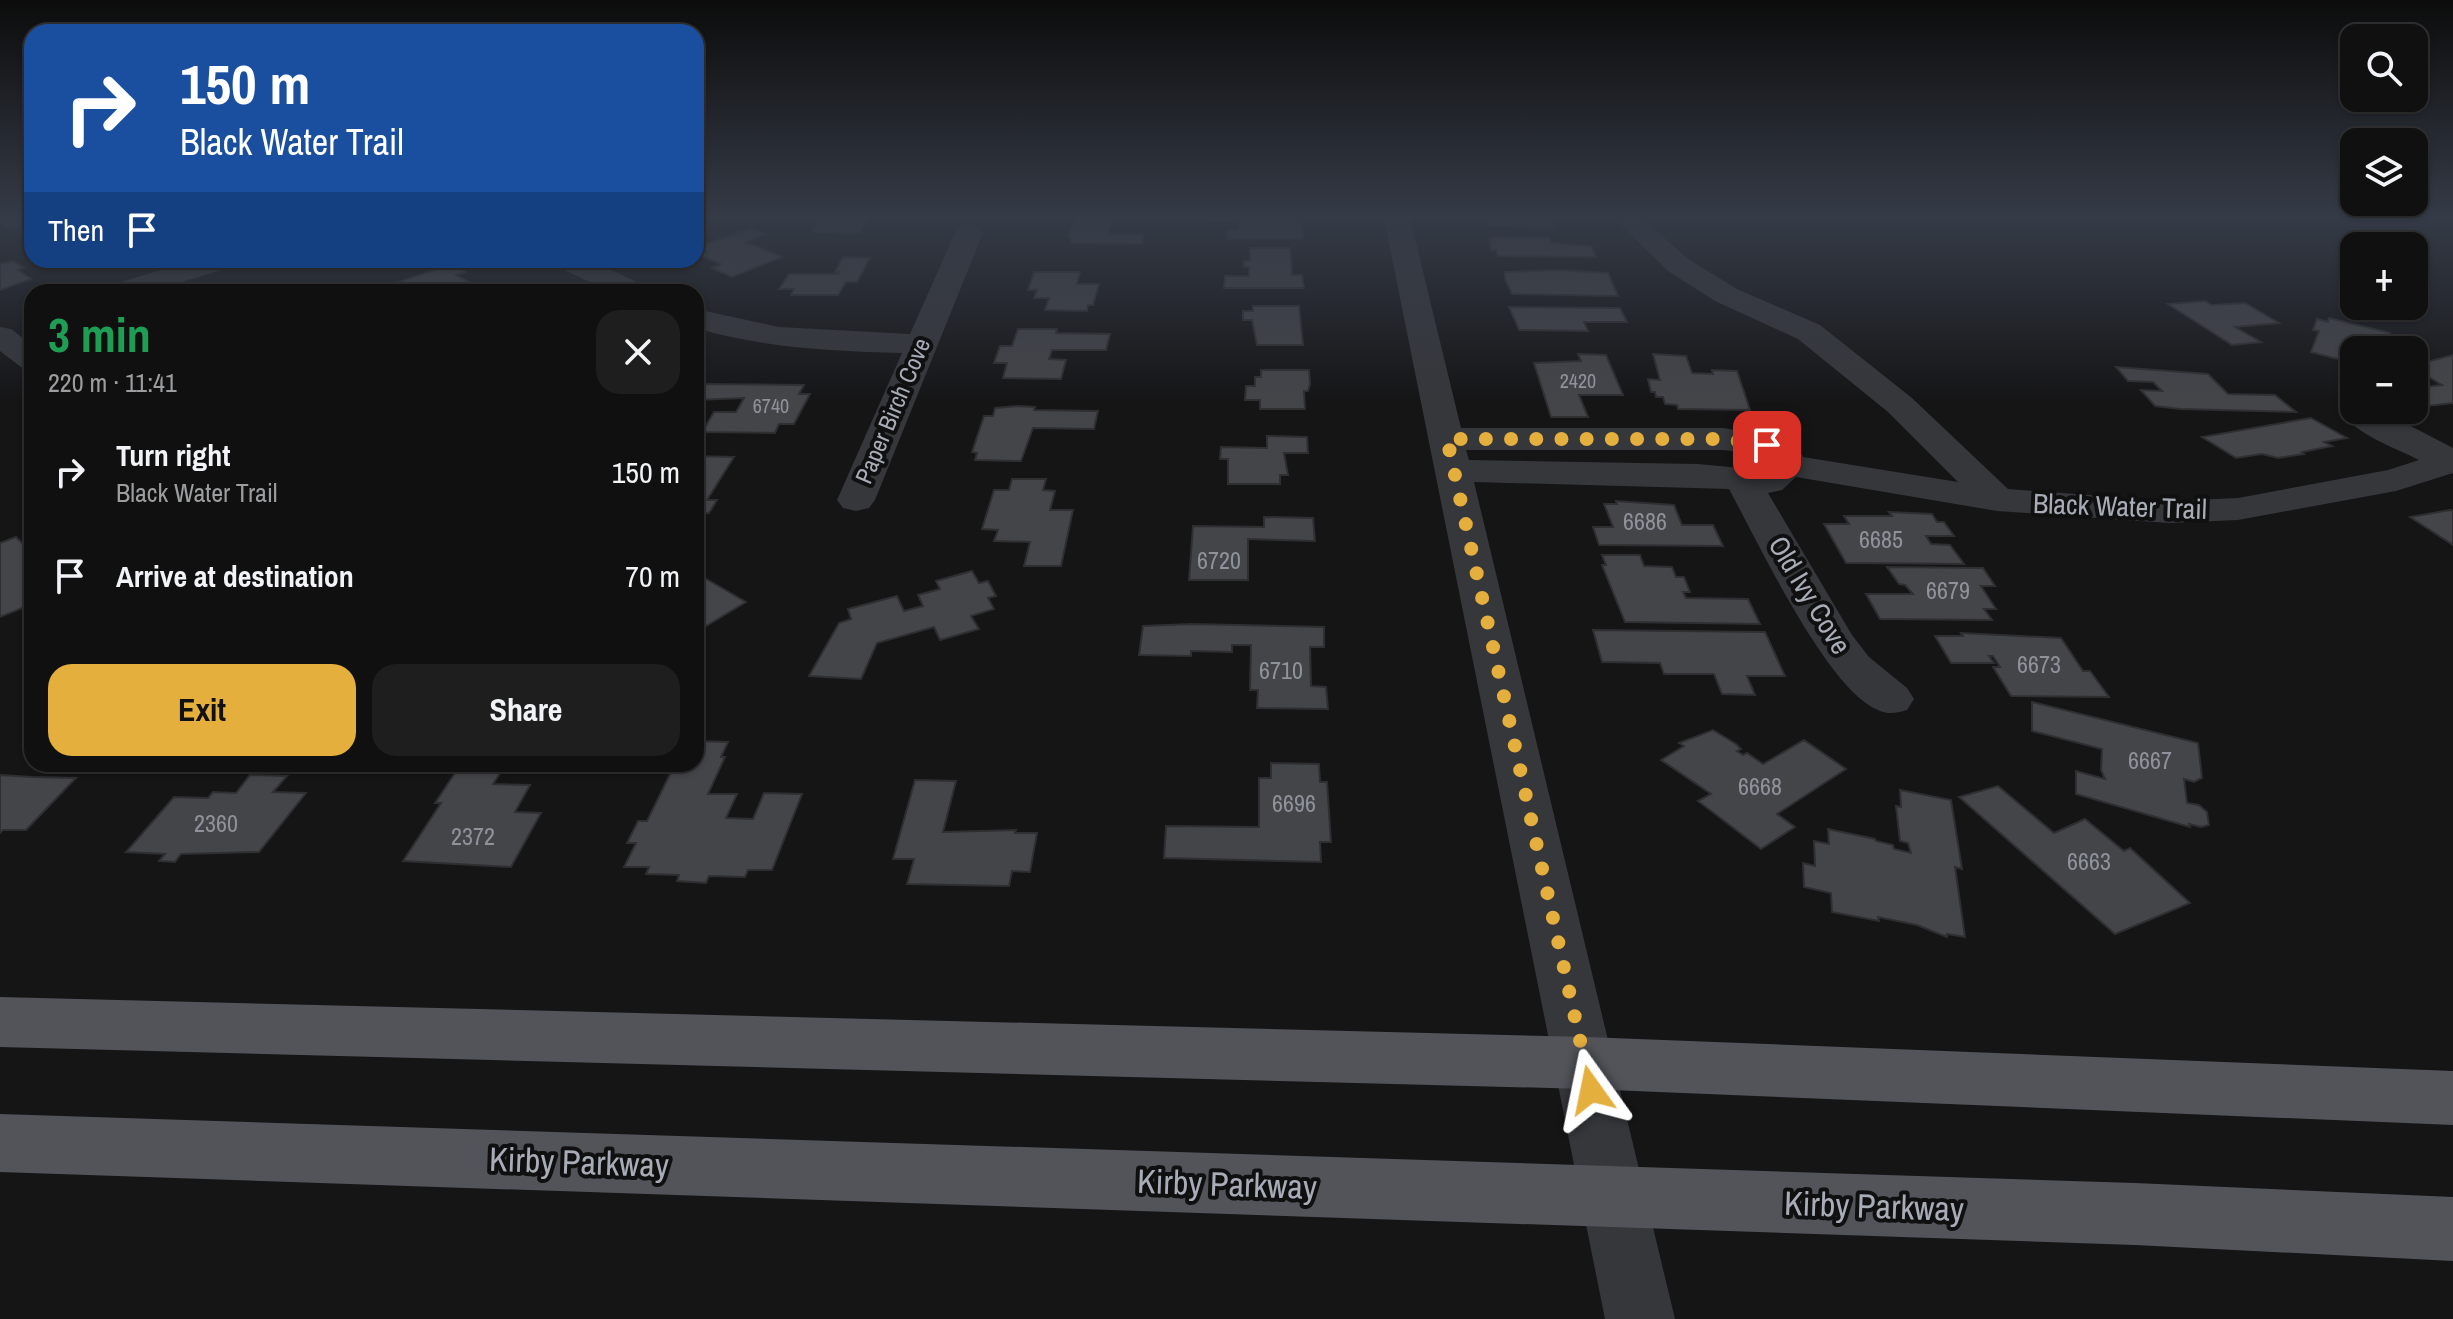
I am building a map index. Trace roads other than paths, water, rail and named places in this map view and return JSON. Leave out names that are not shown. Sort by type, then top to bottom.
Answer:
[{"type":"main road","points":[[0,1022],[1586,1063],[1974,1076],[2453,1098]]},
{"type":"main road","name":"Kirby Parkway","points":[[0,1143],[2135,1214],[2453,1229]]},
{"type":"street","name":"Paper Birch Cove","points":[[856,500],[949,280]]},
{"type":"street","points":[[1411,280],[1640,1319]]},
{"type":"street","points":[[1701,280],[1726,295],[1809,332],[1900,405],[1997,500]]},
{"type":"street","points":[[704,320],[743,332],[781,338],[922,344]]},
{"type":"street","points":[[0,329],[24,322]]},
{"type":"street","points":[[0,336],[24,354]]},
{"type":"street","points":[[2379,424],[2451,462]]},
{"type":"street","name":"Black Water Trail","points":[[1450,455],[1723,439],[1767,445],[1784,454],[1788,465],[1997,500],[2169,512],[2238,509],[2396,480],[2451,462]]},
{"type":"street","points":[[1450,455],[1769,482],[1788,465]]},
{"type":"street","name":"Old Ivy Cove","points":[[1742,480],[1834,640],[1853,667],[1891,699]]}]
